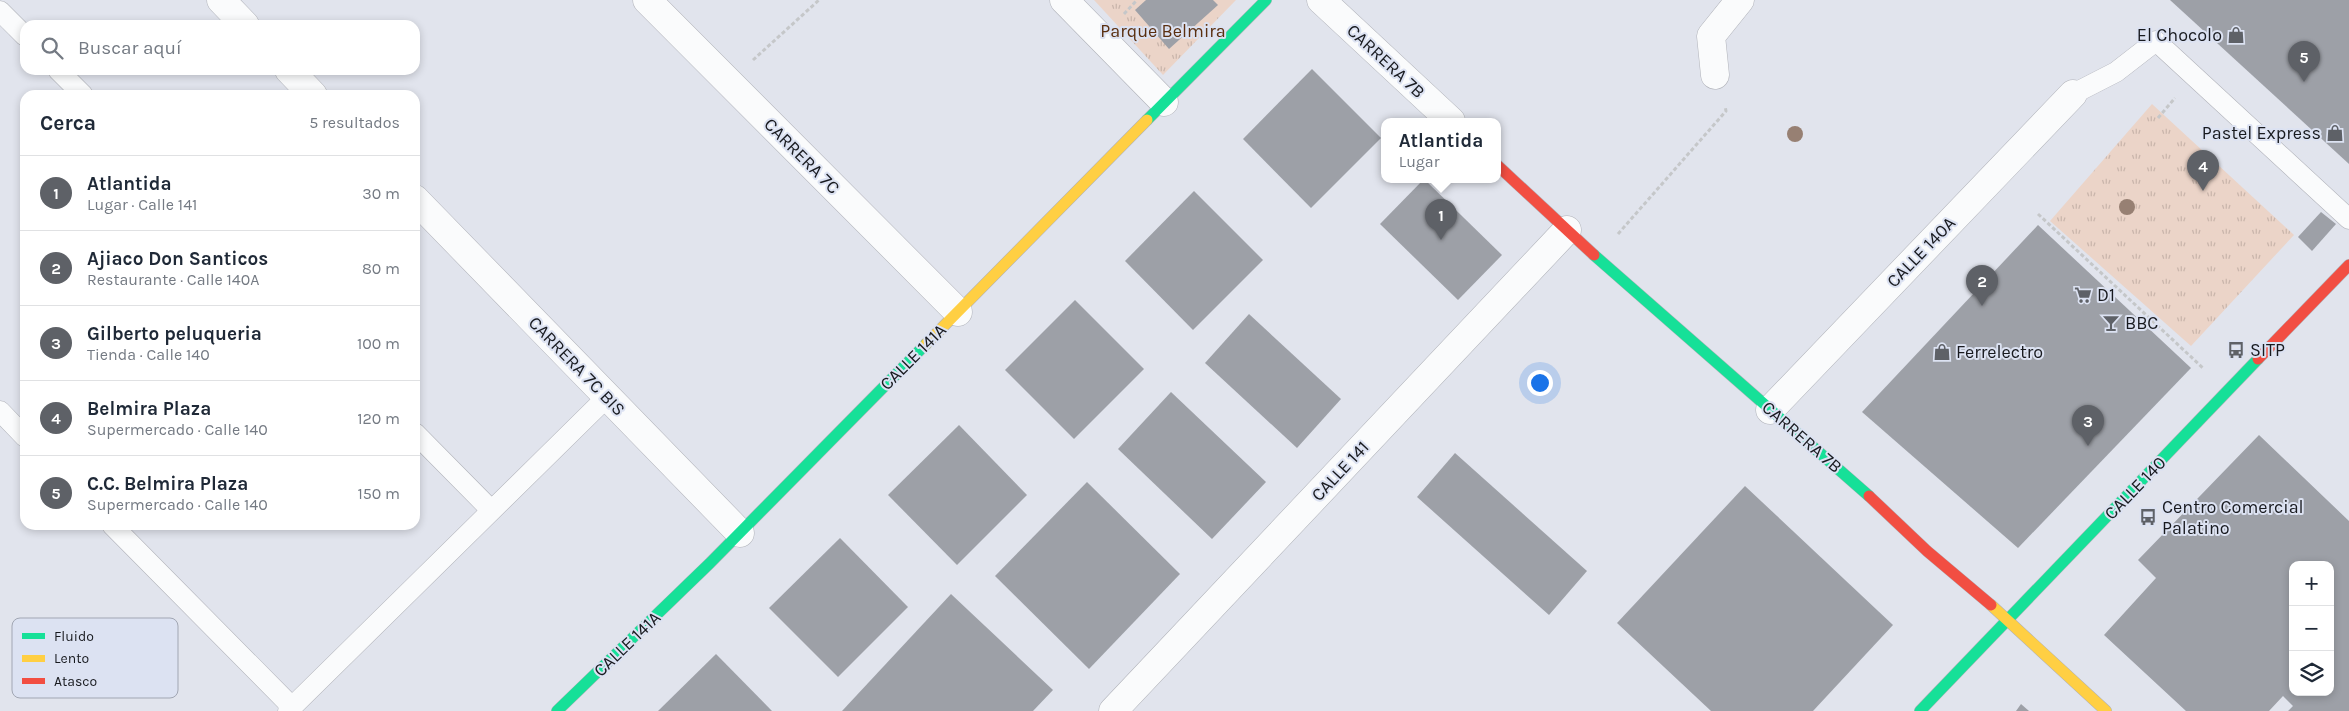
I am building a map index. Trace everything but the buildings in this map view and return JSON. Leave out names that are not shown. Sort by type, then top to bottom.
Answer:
[{"type":"street","points":[[221,0],[240,20]]},
{"type":"street","name":"CARRERA 7C","points":[[647,0],[958,312]]},
{"type":"street","points":[[1064,0],[1164,102]]},
{"type":"street","name":"CALLE 141A","points":[[558,711],[740,533],[1266,0]]},
{"type":"street","name":"CARRERA 7B","points":[[1321,0],[1448,118]]},
{"type":"street","points":[[1715,75],[1712,36],[1740,0]]},
{"type":"street","points":[[294,75],[308,90]]},
{"type":"street","name":"CALLE 140A","points":[[1770,410],[2073,94]]},
{"type":"street","name":"CARRERA 7B","points":[[1501,169],[1597,258],[1846,474],[1927,551],[2009,620],[2106,711]]},
{"type":"street","name":"CARRERA 7C BIS","points":[[420,204],[740,533]]},
{"type":"street","name":"CALLE 141","points":[[1113,711],[1567,230]]},
{"type":"street","name":"CALLE 140","points":[[1920,711],[2349,265]]},
{"type":"lane","points":[[0,11],[20,31]]},
{"type":"lane","points":[[2073,94],[2116,72],[2156,40],[2349,219]]},
{"type":"lane","points":[[63,75],[78,90]]},
{"type":"lane","points":[[117,530],[290,709],[607,397]]},
{"type":"lane","points":[[0,411],[20,432]]},
{"type":"lane","points":[[420,438],[491,510]]},
{"type":"path","points":[[729,83],[819,0]]},
{"type":"path","points":[[1597,258],[1726,111],[1715,75]]},
{"type":"path","points":[[2158,118],[2169,105]]},
{"type":"path","points":[[2038,214],[2208,373]]},
{"type":"green space","name":"Parque Belmira","points":[[1094,0],[1236,0],[1163,75]]},
{"type":"green space","points":[[2152,104],[2294,235],[2191,346],[2050,221]]},
{"type":"traffic: fast","points":[[1147,120],[1266,0]]},
{"type":"traffic: fast","points":[[1594,255],[1869,496]]},
{"type":"traffic: fast","points":[[557,711],[710,563],[926,344]]},
{"type":"traffic: fast","points":[[1920,711],[2258,359]]},
{"type":"traffic: slow","points":[[926,344],[1147,120]]},
{"type":"traffic: slow","points":[[1991,605],[2106,711]]},
{"type":"traffic: jam","points":[[1501,169],[1594,255]]},
{"type":"traffic: jam","points":[[2258,359],[2349,265]]},
{"type":"traffic: jam","points":[[1869,496],[1927,551],[1991,605]]},
{"type":"place","name":"El Chocolo","points":[[2236,35]]},
{"type":"place","name":"C.C. Belmira Plaza","points":[[2304,82]]},
{"type":"place","name":"Pastel Express","points":[[2335,133]]},
{"type":"place","name":"Belmira Plaza","points":[[2203,191]]},
{"type":"place","name":"Atlantida","points":[[1441,240]]},
{"type":"place","name":"D1","points":[[2083,295]]},
{"type":"place","name":"Ajiaco Don Santicos","points":[[1982,306]]},
{"type":"place","name":"BBC","points":[[2111,323]]},
{"type":"place","name":"SITP","points":[[2236,350]]},
{"type":"place","name":"Ferrelectro","points":[[1942,352]]},
{"type":"place","name":"Gilberto peluqueria","points":[[2088,446]]},
{"type":"place","name":"Centro Comercial Palatino","points":[[2148,517]]}]
